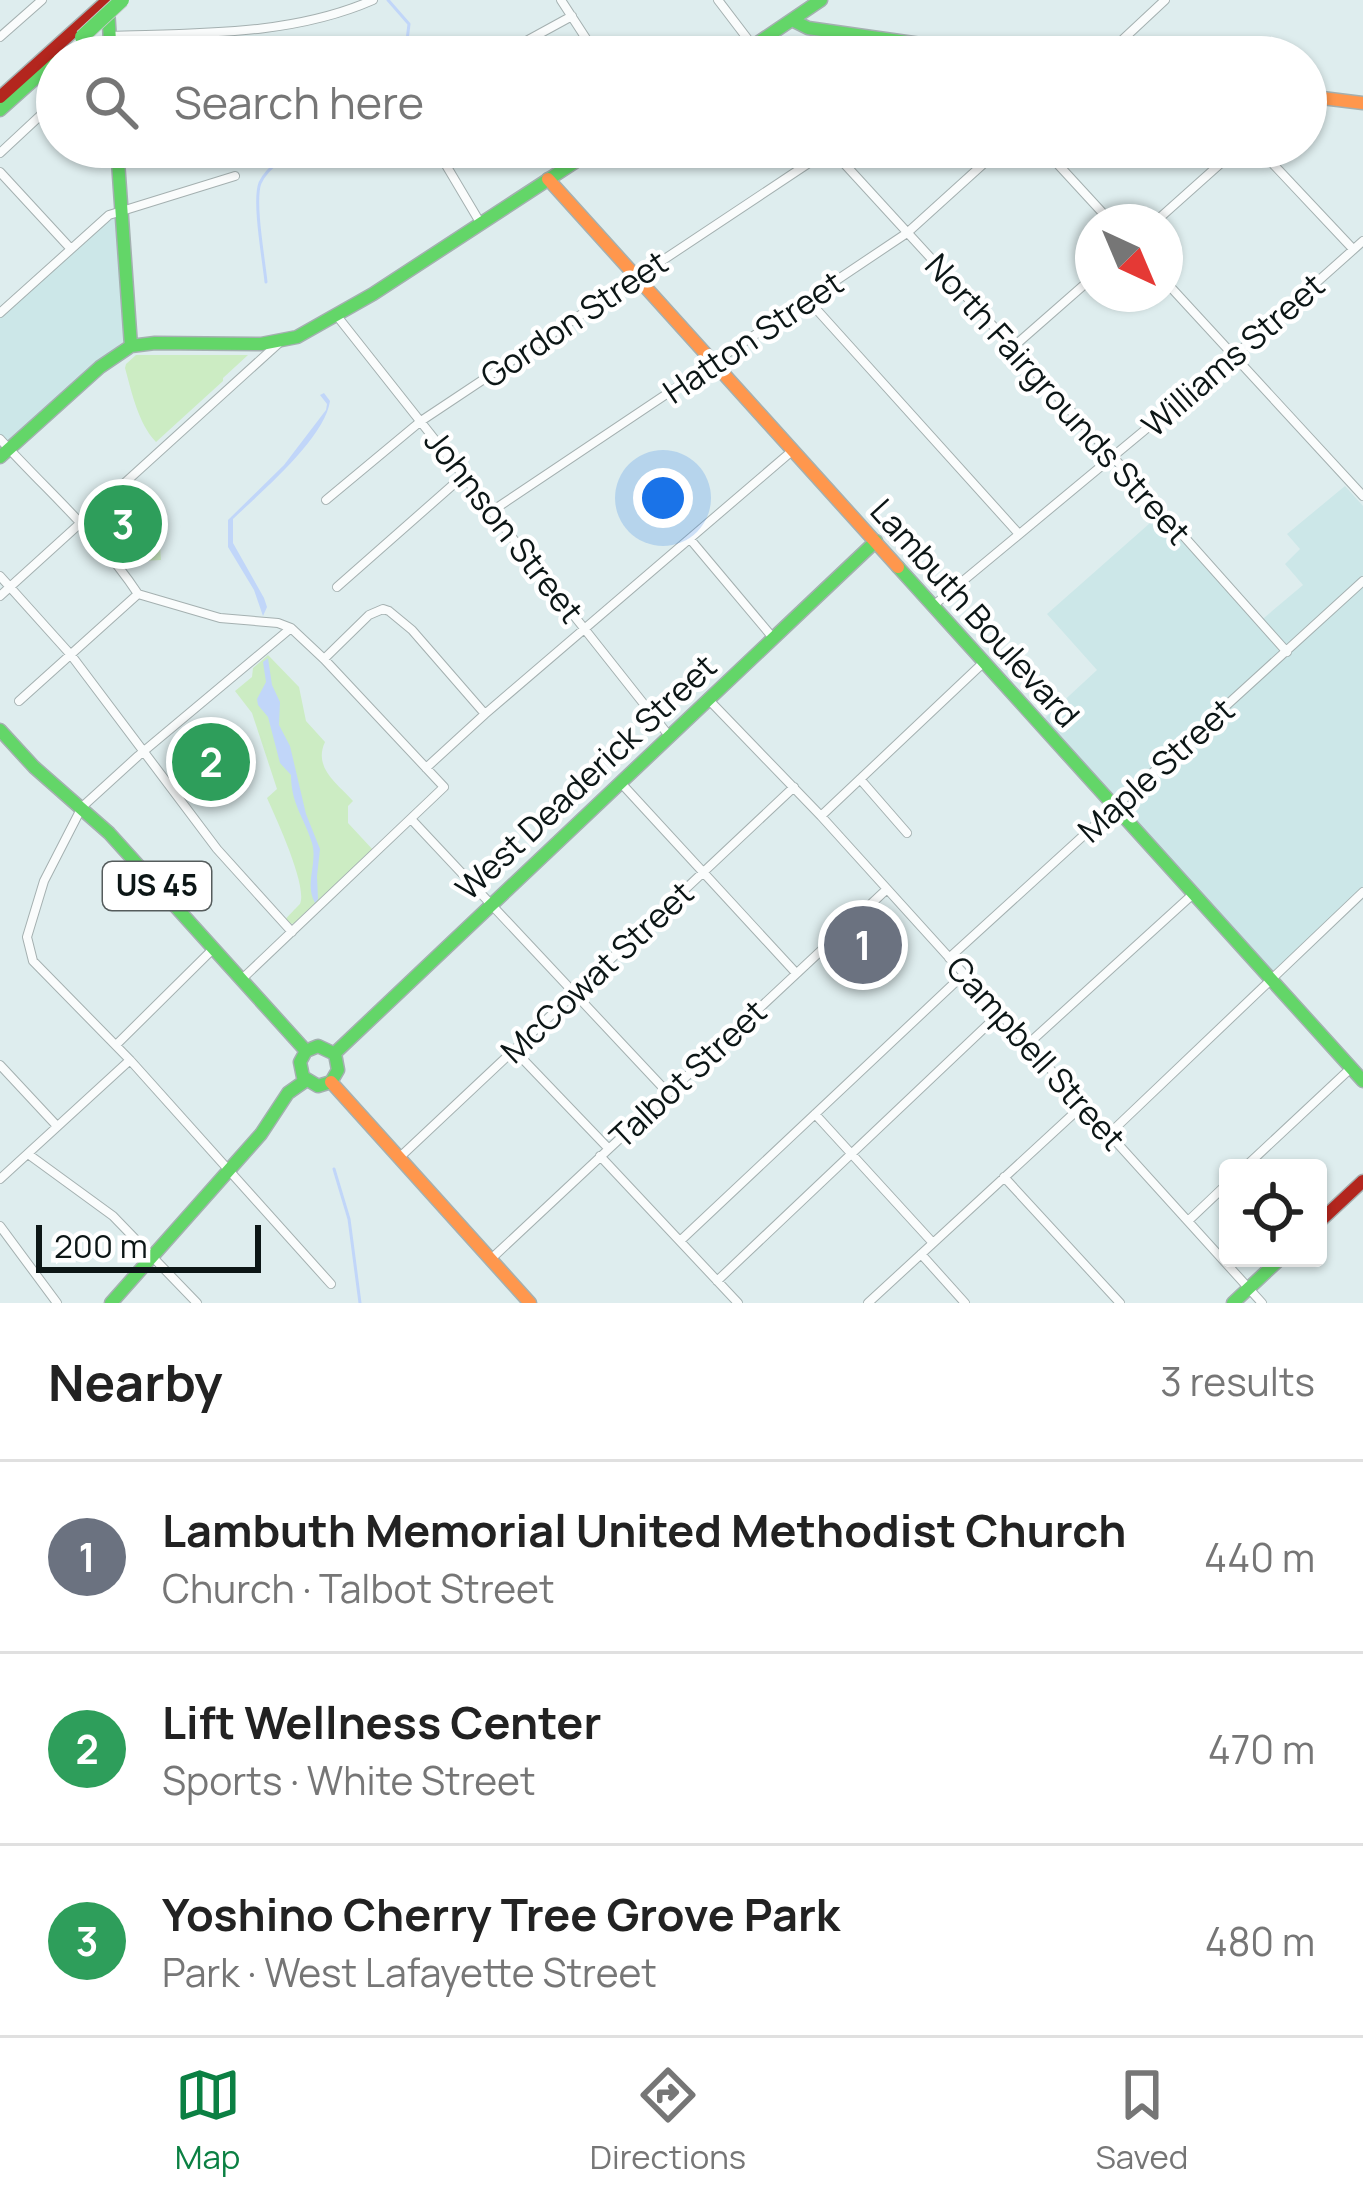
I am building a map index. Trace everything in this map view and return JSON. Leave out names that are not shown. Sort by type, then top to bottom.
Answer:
[{"type":"main road","points":[[77,36],[108,0]]},
{"type":"main road","points":[[108,0],[109,36]]},
{"type":"main road","points":[[75,36],[122,0]]},
{"type":"main road","points":[[769,36],[820,0]]},
{"type":"main road","points":[[792,20],[808,28],[855,36]]},
{"type":"main road","points":[[0,97],[36,68]]},
{"type":"main road","points":[[0,110],[36,78]]},
{"type":"main road","points":[[1327,99],[1363,103]]},
{"type":"main road","points":[[119,168],[131,346]]},
{"type":"main road","points":[[3,448],[131,346],[282,341],[312,330],[565,168]]},
{"type":"main road","name":"Lambuth Boulevard","points":[[548,179],[1363,1082]]},
{"type":"main road","name":"West Deaderick Street","points":[[335,1053],[876,542]]},
{"type":"main road","name":"US 45","points":[[0,730],[34,767],[82,807],[306,1051]]},
{"type":"main road","points":[[318,1046],[335,1053],[340,1065],[331,1082],[318,1087],[305,1081],[299,1063],[306,1051],[318,1046]]},
{"type":"main road","points":[[111,1303],[262,1134],[288,1093],[305,1081]]},
{"type":"main road","points":[[331,1082],[530,1303]]},
{"type":"main road","points":[[1327,1215],[1363,1181]]},
{"type":"main road","points":[[1233,1303],[1271,1267]]},
{"type":"street","points":[[0,37],[42,0]]},
{"type":"street","points":[[186,36],[289,25],[373,0]]},
{"type":"street","points":[[561,0],[585,36]]},
{"type":"street","points":[[718,0],[735,36]]},
{"type":"street","points":[[1126,36],[1165,0]]},
{"type":"street","points":[[535,36],[572,16]]},
{"type":"street","points":[[0,153],[36,120]]},
{"type":"street","points":[[448,168],[481,224]]},
{"type":"street","name":"Gordon Street","points":[[326,500],[421,422],[799,168]]},
{"type":"street","name":"North Fairgrounds Street","points":[[848,168],[1287,652]]},
{"type":"street","name":"Hatton Street","points":[[492,512],[908,233],[979,168]]},
{"type":"street","points":[[1061,168],[1094,204]]},
{"type":"street","points":[[1175,204],[1215,168]]},
{"type":"street","points":[[1277,168],[1353,249]]},
{"type":"street","points":[[0,172],[71,249]]},
{"type":"street","points":[[0,314],[109,215],[235,176]]},
{"type":"street","name":"Williams Street","points":[[934,604],[1114,458],[1363,241]]},
{"type":"street","points":[[1012,348],[1075,293]]},
{"type":"street","points":[[808,300],[1019,534]]},
{"type":"street","points":[[1183,300],[1363,496]]},
{"type":"street","name":"Johnson Street","points":[[338,316],[670,737]]},
{"type":"street","points":[[0,596],[282,341]]},
{"type":"street","points":[[3,448],[81,523],[138,594],[220,618],[291,628],[443,788],[242,979]]},
{"type":"street","points":[[426,768],[792,451]]},
{"type":"street","points":[[337,587],[463,476]]},
{"type":"street","points":[[691,539],[774,639]]},
{"type":"street","points":[[0,576],[71,655],[217,849],[292,932]]},
{"type":"street","name":"Maple Street","points":[[949,958],[1363,581]]},
{"type":"street","points":[[19,701],[138,594]]},
{"type":"street","points":[[324,659],[369,615],[389,610],[485,714]]},
{"type":"street","points":[[291,628],[82,807],[44,881],[27,938],[33,961],[130,1060],[331,1284]]},
{"type":"street","points":[[821,816],[983,663]]},
{"type":"street","name":"Campbell Street","points":[[710,700],[1262,1303]]},
{"type":"street","points":[[860,779],[907,833]]},
{"type":"street","points":[[621,783],[796,973]]},
{"type":"street","name":"McCowat Street","points":[[400,1156],[794,787]]},
{"type":"street","points":[[411,820],[668,1093]]},
{"type":"street","name":"Talbot Street","points":[[490,1258],[887,889]]},
{"type":"street","points":[[1109,1134],[1363,892]]},
{"type":"street","points":[[1028,1045],[1192,895]]},
{"type":"street","points":[[116,1046],[214,948]]},
{"type":"street","points":[[680,1241],[964,974]]},
{"type":"street","points":[[717,1281],[1000,1014]]},
{"type":"street","points":[[514,1050],[608,1148]]},
{"type":"street","points":[[0,1179],[130,1060]]},
{"type":"street","points":[[0,1065],[57,1126]]},
{"type":"street","points":[[1254,1159],[1351,1068]]},
{"type":"street","points":[[868,1303],[1083,1105]]},
{"type":"street","points":[[815,1114],[933,1244]]},
{"type":"street","points":[[28,1154],[113,1216],[197,1303]]},
{"type":"street","points":[[600,1156],[738,1303]]},
{"type":"street","points":[[1004,1178],[1120,1303]]},
{"type":"street","points":[[1188,1220],[1219,1191]]},
{"type":"street","points":[[0,1226],[57,1303]]},
{"type":"street","points":[[921,1254],[965,1303]]},
{"type":"shaded area","points":[[120,212],[126,339],[0,448],[0,317]]},
{"type":"shaded area","points":[[1345,486],[1363,506],[1363,889],[1273,971],[1251,953],[1043,720],[1097,670],[1047,614],[1158,516],[1258,623],[1303,585],[1285,564],[1300,549],[1287,534]]},
{"type":"green space","points":[[136,355],[248,355],[156,442],[140,417],[125,368]]},
{"type":"green space","points":[[135,483],[152,509],[148,515],[159,532],[161,560],[124,562],[93,525],[128,484]]},
{"type":"green space","points":[[268,655],[299,687],[306,721],[325,742],[324,767],[353,801],[348,806],[348,823],[374,851],[297,923],[290,924],[286,919],[300,904],[299,882],[267,798],[277,789],[252,713],[235,691]]},
{"type":"water","points":[[324,393],[330,401],[317,431],[233,519],[233,543],[264,598],[263,616],[254,590],[228,547],[228,520],[284,465],[326,410],[320,395]]},
{"type":"water","points":[[268,658],[280,702],[279,725],[290,746],[306,814],[320,849],[315,903],[312,843],[291,775],[280,763],[268,717],[258,705],[266,682],[263,662]]},
{"type":"waterway","points":[[388,0],[409,24],[408,36]]},
{"type":"waterway","points":[[266,282],[258,192],[271,168]]},
{"type":"waterway","points":[[334,1169],[349,1219],[360,1303]]},
{"type":"traffic: fast","points":[[83,36],[122,0]]},
{"type":"traffic: fast","points":[[768,36],[821,0]]},
{"type":"traffic: fast","points":[[108,9],[110,36]]},
{"type":"traffic: fast","points":[[792,20],[808,28],[864,36]]},
{"type":"traffic: fast","points":[[0,110],[36,78]]},
{"type":"traffic: fast","points":[[118,168],[131,346]]},
{"type":"traffic: fast","points":[[0,457],[100,367],[131,346],[261,344],[297,337],[373,294],[566,168]]},
{"type":"traffic: fast","points":[[335,1053],[876,541]]},
{"type":"traffic: fast","points":[[898,567],[1363,1081]]},
{"type":"traffic: fast","points":[[0,730],[109,833],[306,1051]]},
{"type":"traffic: fast","points":[[306,1051],[318,1046],[335,1054],[338,1070],[331,1082]]},
{"type":"traffic: fast","points":[[306,1051],[300,1062],[303,1077],[318,1086],[331,1082]]},
{"type":"traffic: fast","points":[[111,1303],[261,1134],[288,1093],[305,1081]]},
{"type":"traffic: fast","points":[[1233,1303],[1271,1267]]},
{"type":"traffic: slow","points":[[1327,99],[1363,103]]},
{"type":"traffic: slow","points":[[548,179],[898,567]]},
{"type":"traffic: slow","points":[[331,1082],[530,1303]]},
{"type":"traffic: jam","points":[[68,36],[108,0]]},
{"type":"traffic: jam","points":[[0,97],[36,65]]},
{"type":"traffic: jam","points":[[1327,1215],[1363,1181]]},
{"type":"place","name":"Yoshino Cherry Tree Grove Park","points":[[123,524]]},
{"type":"place","name":"Lift Wellness Center","points":[[211,762]]},
{"type":"place","name":"Lambuth Memorial United Methodist Church","points":[[863,945]]}]
